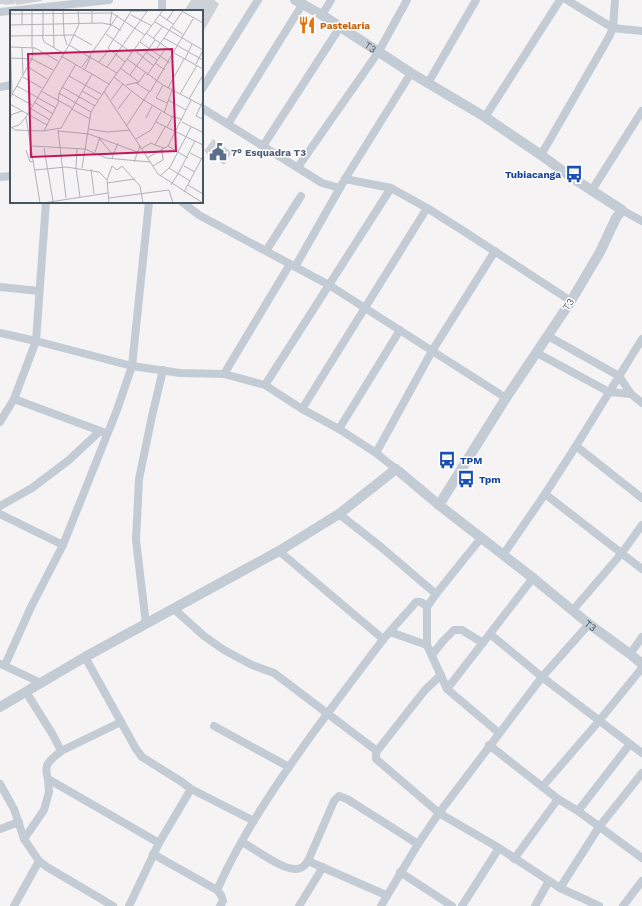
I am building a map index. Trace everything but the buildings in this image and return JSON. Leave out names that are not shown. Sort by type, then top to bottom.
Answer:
[{"type":"street","points":[[32,10],[63,8],[109,0]]},
{"type":"street","points":[[203,87],[258,0]]},
{"type":"street","points":[[322,15],[331,0]]},
{"type":"street","points":[[298,167],[379,52],[407,0]]},
{"type":"street","points":[[428,82],[476,0]]},
{"type":"street","points":[[486,117],[560,0]]},
{"type":"street","points":[[567,0],[613,28],[642,31]]},
{"type":"street","points":[[541,155],[609,37],[613,28],[615,0]]},
{"type":"street","points":[[228,124],[299,2]]},
{"type":"street","name":"T3","points":[[299,2],[486,117],[622,210],[616,218],[600,252],[571,301],[506,398],[439,505],[642,664]]},
{"type":"street","points":[[0,12],[10,11]]},
{"type":"street","points":[[263,146],[340,27]]},
{"type":"street","points":[[224,374],[411,72]]},
{"type":"street","points":[[0,86],[10,85]]},
{"type":"street","points":[[203,110],[322,183],[340,188]]},
{"type":"street","points":[[592,190],[642,111]]},
{"type":"street","points":[[0,177],[10,176]]},
{"type":"street","points":[[345,179],[391,188],[427,208],[571,301]]},
{"type":"street","points":[[266,385],[391,188]]},
{"type":"street","points":[[266,251],[301,196]]},
{"type":"street","points":[[0,422],[14,399],[36,341],[46,203]]},
{"type":"street","points":[[41,683],[2,665],[63,545],[104,432],[117,410],[132,366],[149,203]]},
{"type":"street","points":[[183,203],[199,215],[329,285],[506,398]]},
{"type":"street","points":[[302,409],[427,208]]},
{"type":"street","points":[[622,210],[642,220]]},
{"type":"street","points":[[376,453],[432,351],[496,252]]},
{"type":"street","points":[[0,287],[39,291]]},
{"type":"street","points":[[339,429],[400,330]]},
{"type":"street","points":[[0,333],[132,366],[180,373],[224,374],[266,385],[302,409],[339,429],[376,453],[439,505]]},
{"type":"street","points":[[548,336],[619,376],[631,394],[642,403]]},
{"type":"street","points":[[503,555],[576,446],[642,339]]},
{"type":"street","points":[[537,353],[609,392],[631,394]]},
{"type":"street","points":[[146,624],[136,540],[139,478],[163,370]]},
{"type":"street","points":[[14,399],[104,432]]},
{"type":"street","points":[[0,506],[32,488],[104,432]]},
{"type":"street","points":[[576,446],[642,498]]},
{"type":"street","points":[[0,707],[85,657],[279,551],[339,514],[396,469]]},
{"type":"street","points":[[545,494],[642,569]]},
{"type":"street","points":[[0,514],[63,545]]},
{"type":"street","points":[[339,514],[381,547],[436,594]]},
{"type":"street","points":[[574,610],[621,554],[642,525]]},
{"type":"street","points":[[481,538],[427,607],[427,644],[447,689],[499,733]]},
{"type":"street","points":[[279,551],[383,640]]},
{"type":"street","points":[[447,689],[533,578]]},
{"type":"street","points":[[217,890],[259,811],[327,713],[383,640],[416,602],[422,602],[427,607]]},
{"type":"street","points":[[174,609],[204,636],[224,650],[252,665],[274,673],[377,751]]},
{"type":"street","points":[[380,906],[418,844],[489,745],[542,677],[589,624]]},
{"type":"street","points":[[432,656],[443,641],[454,630],[462,630],[483,643]]},
{"type":"street","points":[[390,632],[427,644]]},
{"type":"street","points":[[490,634],[542,677],[642,753]]},
{"type":"street","points":[[630,654],[642,637]]},
{"type":"street","points":[[85,657],[136,749],[142,757],[191,789],[254,821]]},
{"type":"street","points":[[543,786],[642,668]]},
{"type":"street","points":[[441,675],[426,690],[377,751],[376,759],[439,813],[498,848],[560,888],[599,906]]},
{"type":"street","points":[[26,692],[53,735],[61,751]]},
{"type":"street","points":[[24,839],[44,810],[49,792],[48,779],[45,771],[49,761],[61,751],[121,722]]},
{"type":"street","points":[[214,726],[289,767]]},
{"type":"street","points":[[578,811],[630,744]]},
{"type":"street","points":[[489,745],[558,799],[578,811],[642,858]]},
{"type":"street","points":[[560,888],[599,827],[642,773]]},
{"type":"street","points":[[48,779],[159,843]]},
{"type":"street","points":[[0,784],[14,809],[24,839],[39,861],[113,906]]},
{"type":"street","points":[[129,906],[153,854],[191,789]]},
{"type":"street","points":[[242,842],[277,863],[287,868],[297,870],[303,867],[308,861],[334,801],[339,796],[347,799],[418,844]]},
{"type":"street","points":[[514,859],[558,799]]},
{"type":"street","points":[[0,829],[19,822]]},
{"type":"street","points":[[462,906],[498,848]]},
{"type":"street","points":[[153,854],[217,890],[223,901],[220,906]]},
{"type":"street","points":[[14,906],[39,861]]},
{"type":"street","points":[[308,861],[386,895]]},
{"type":"street","points":[[299,906],[323,867]]},
{"type":"street","points":[[400,872],[452,906]]},
{"type":"street","points":[[535,906],[549,881]]},
{"type":"street","points":[[623,906],[642,881]]},
{"type":"place","name":"Pastelaria","points":[[307,25]]},
{"type":"place","name":"7° Esquadra T3","points":[[218,152]]},
{"type":"place","name":"Tubiacanga","points":[[574,174]]},
{"type":"place","name":"TPM","points":[[447,460]]},
{"type":"place","name":"Tpm","points":[[466,479]]}]
